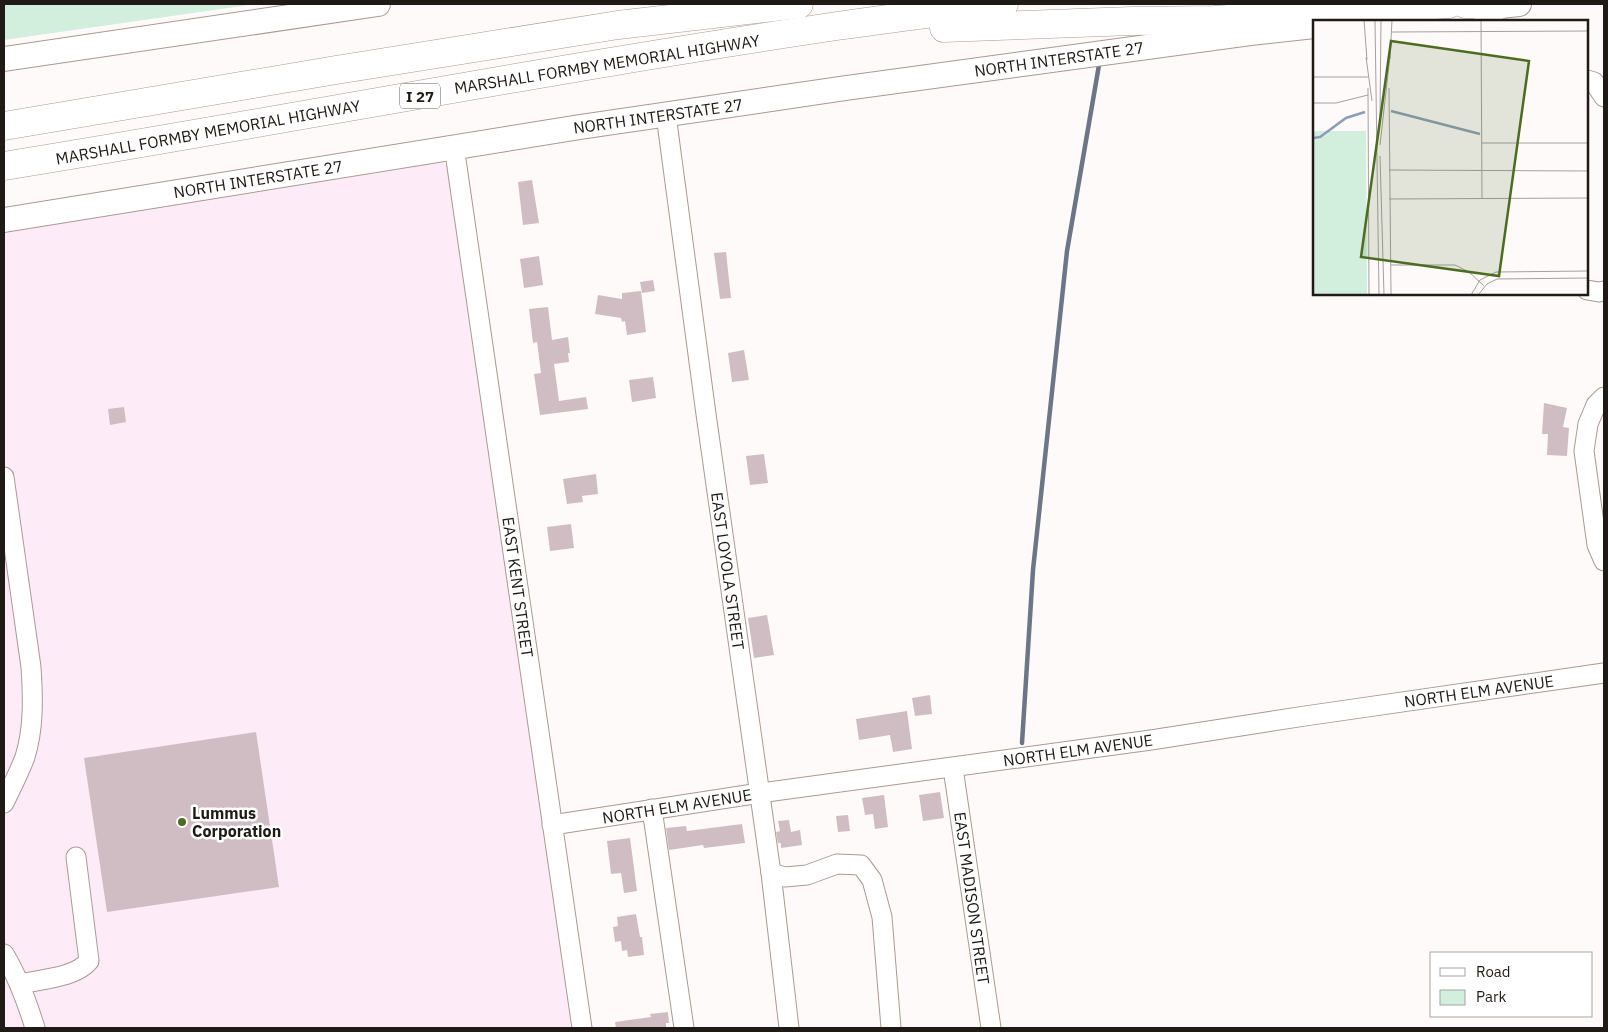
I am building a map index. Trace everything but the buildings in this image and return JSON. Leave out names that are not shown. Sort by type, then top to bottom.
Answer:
[{"type":"highway","points":[[644,22],[692,8],[716,4]]},
{"type":"highway","name":"MARSHALL FORMBY MEMORIAL HIGHWAY","points":[[10,124],[346,68],[644,22],[799,4]]},
{"type":"highway","name":"MARSHALL FORMBY MEMORIAL HIGHWAY","points":[[4,166],[837,26],[1004,4]]},
{"type":"highway","points":[[837,26],[898,30],[1132,21],[1214,20],[1449,4]]},
{"type":"highway","points":[[1464,4],[1508,5]]},
{"type":"highway","points":[[4,176],[176,138]]},
{"type":"main road","points":[[4,59],[378,4]]},
{"type":"main road","points":[[1368,20],[1508,5]]},
{"type":"main road","name":"NORTH INTERSTATE 27","points":[[4,220],[454,146],[846,88],[1313,26]]},
{"type":"street","points":[[1588,80],[1594,82],[1604,98]]},
{"type":"street","name":"EAST LOYOLA STREET","points":[[666,115],[704,404],[771,873],[789,1028]]},
{"type":"street","name":"EAST KENT STREET","points":[[454,146],[582,1028]]},
{"type":"street","points":[[1588,290],[1604,291]]},
{"type":"street","points":[[1604,397],[1596,405],[1588,424],[1584,451],[1597,545],[1604,561]]},
{"type":"street","points":[[4,477],[6,504],[32,667],[33,698],[25,756],[4,803]]},
{"type":"street","name":"NORTH ELM AVENUE","points":[[552,825],[760,793],[1151,740],[1604,673]]},
{"type":"street","name":"EAST MADISON STREET","points":[[953,768],[990,1028]]},
{"type":"street","points":[[652,809],[684,1028]]},
{"type":"street","points":[[20,984],[74,973],[90,961],[76,857]]},
{"type":"street","points":[[771,873],[785,877],[807,875],[837,864],[861,865],[872,880],[882,917],[891,1028]]},
{"type":"street","points":[[4,954],[20,984],[35,1028]]},
{"type":"shaded area","points":[[435,160],[442,161],[448,168],[573,1028],[4,1028],[4,233]]},
{"type":"green space","points":[[4,4],[256,4],[4,40]]},
{"type":"waterway","points":[[1022,743],[1033,570],[1067,251],[1099,65]]},
{"type":"place","name":"Lummus Corporation","points":[[182,822]]}]
